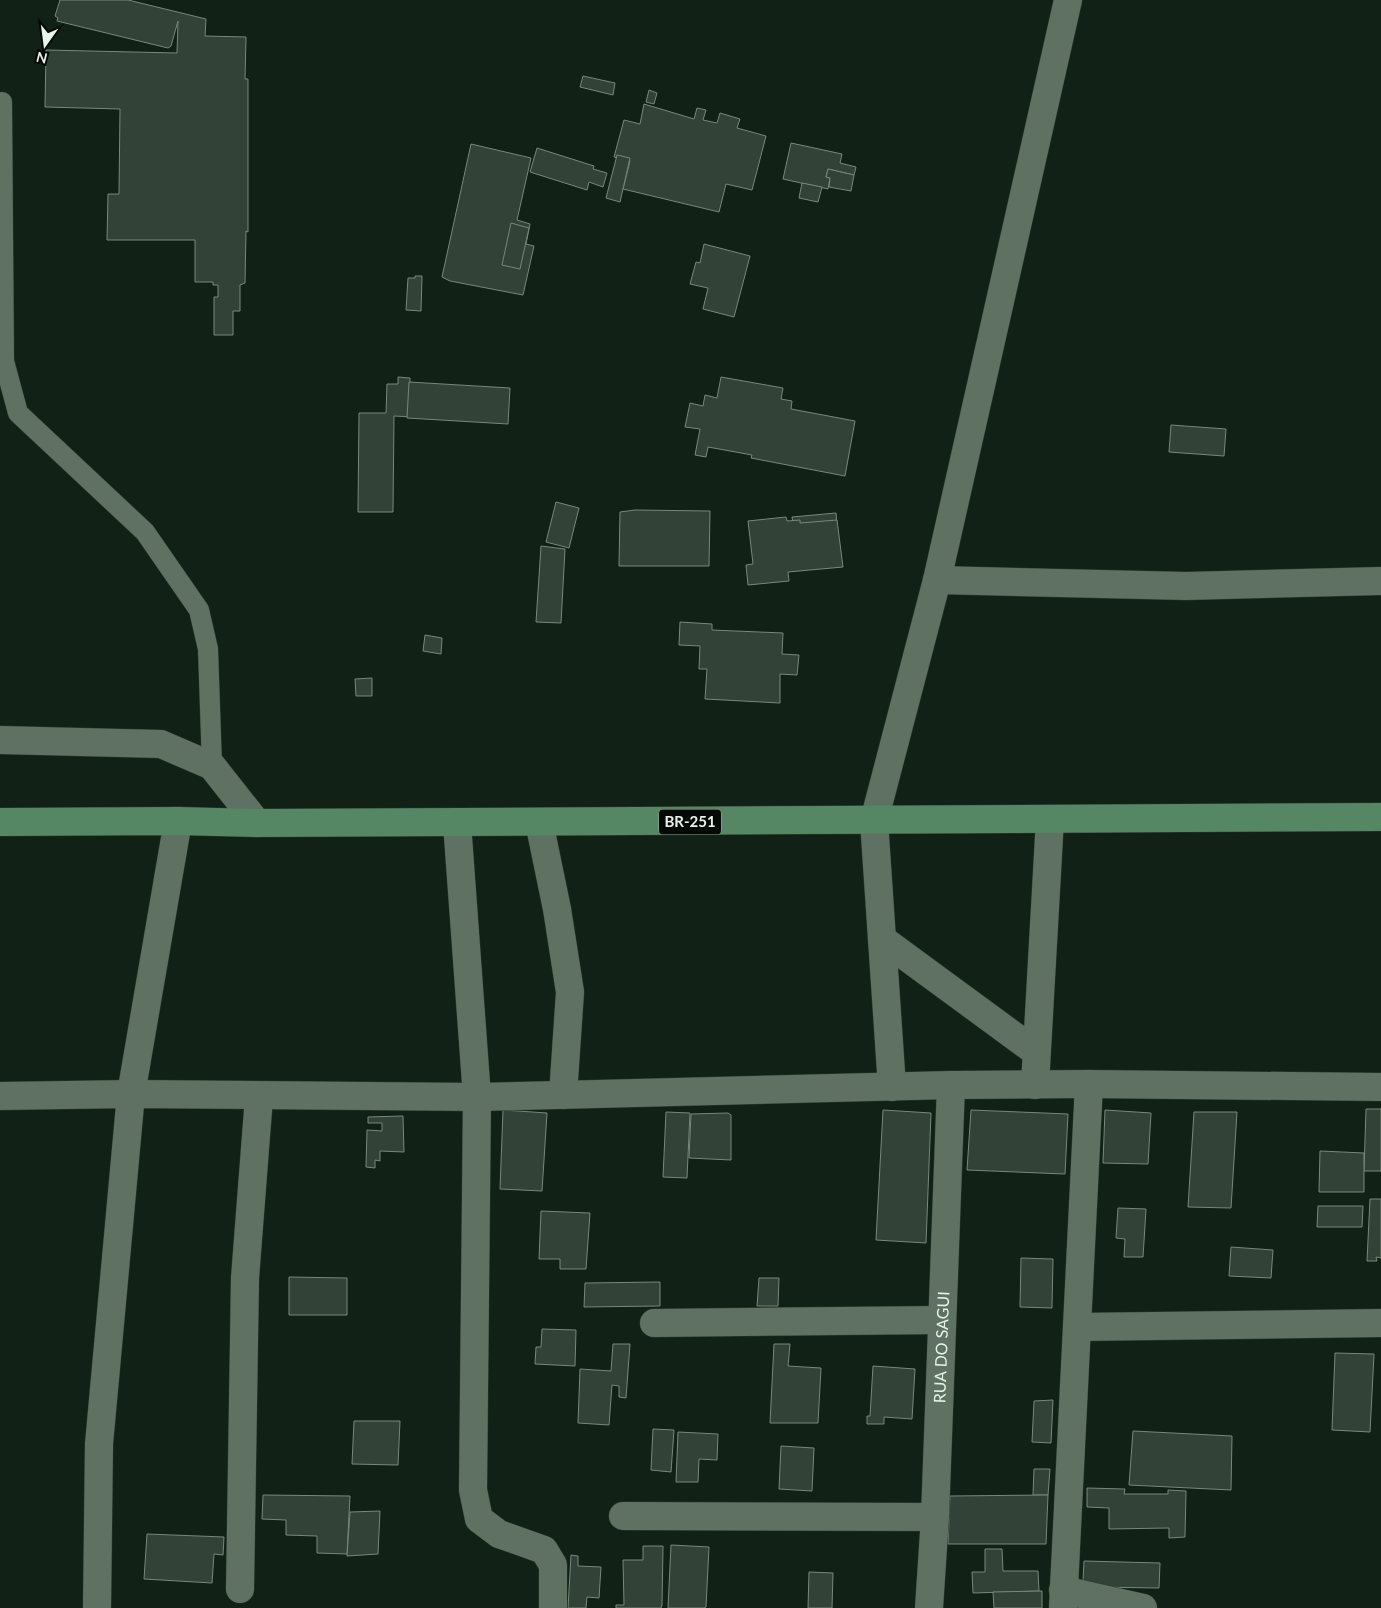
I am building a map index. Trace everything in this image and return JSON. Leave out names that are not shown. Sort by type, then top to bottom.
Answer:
[{"type":"main road","name":"BR-251","points":[[0,822],[874,822],[1381,817]]},
{"type":"street","points":[[892,1087],[874,822],[937,580],[1068,0]]},
{"type":"street","points":[[937,580],[1186,586],[1381,581]]},
{"type":"street","points":[[0,740],[161,744],[212,766],[257,823]]},
{"type":"street","points":[[1035,1085],[1050,819]]},
{"type":"street","points":[[97,1608],[99,1444],[131,1094],[178,821]]},
{"type":"street","points":[[539,822],[557,909],[570,992],[563,1095]]},
{"type":"street","points":[[457,823],[477,1097],[473,1490],[479,1519],[499,1534],[544,1550],[553,1565],[553,1608]]},
{"type":"street","points":[[882,939],[1036,1052]]},
{"type":"street","points":[[0,1096],[131,1094],[259,1097],[477,1097],[951,1085],[1089,1084],[1381,1087]]},
{"type":"street","points":[[1089,1084],[1063,1599],[1143,1608]]},
{"type":"street","name":"RUA DO SAGUI","points":[[930,1608],[951,1085]]},
{"type":"street","points":[[240,1590],[245,1278],[259,1097]]},
{"type":"street","points":[[654,1323],[941,1320]]},
{"type":"street","points":[[1077,1327],[1381,1323]]},
{"type":"street","points":[[623,1516],[935,1517]]},
{"type":"lane","points":[[2,102],[4,361],[18,413],[145,532],[199,610],[208,649],[212,766]]},
{"type":"building","points":[[60,0],[128,0],[206,19],[205,36],[246,37],[245,79],[248,79],[248,232],[246,231],[245,283],[240,285],[240,311],[233,311],[233,335],[214,335],[214,297],[218,297],[218,285],[213,285],[213,282],[195,282],[195,240],[107,240],[108,194],[119,194],[120,109],[45,107],[46,50],[177,53],[178,21],[171,46],[168,48],[57,21],[58,18],[55,16]]},
{"type":"building","points":[[583,76],[615,83],[613,95],[580,87]]},
{"type":"building","points":[[649,90],[657,93],[654,104],[646,102]]},
{"type":"building","points":[[644,104],[694,119],[697,108],[706,110],[703,120],[717,123],[720,113],[740,119],[737,128],[766,136],[752,190],[726,184],[719,212],[623,189],[630,161],[614,157],[624,120],[640,124]]},
{"type":"building","points":[[791,143],[842,154],[840,163],[856,167],[854,175],[828,169],[826,177],[830,178],[828,189],[783,179]]},
{"type":"building","points":[[471,144],[531,158],[517,220],[530,224],[526,244],[534,246],[523,295],[450,281],[442,277]]},
{"type":"building","points":[[537,148],[594,166],[593,169],[607,173],[603,187],[589,182],[587,190],[530,172]]},
{"type":"building","points":[[617,155],[630,158],[620,202],[606,198]]},
{"type":"building","points":[[828,169],[854,175],[851,191],[829,187],[830,178],[826,177]]},
{"type":"building","points":[[802,183],[822,187],[818,202],[799,198]]},
{"type":"building","points":[[511,223],[529,228],[520,269],[502,265]]},
{"type":"building","points":[[704,244],[750,256],[734,317],[703,309],[708,288],[690,284],[696,262],[700,263]]},
{"type":"building","points":[[415,276],[422,276],[421,311],[406,310],[408,278],[415,278]]},
{"type":"building","points":[[398,377],[410,378],[410,383],[431,385],[430,418],[394,416],[393,512],[358,512],[359,413],[386,413],[387,384],[398,384]]},
{"type":"building","points":[[721,377],[783,388],[781,399],[792,401],[791,409],[855,421],[845,476],[751,458],[752,455],[708,447],[706,457],[695,455],[700,429],[685,427],[690,403],[703,406],[705,395],[717,398]]},
{"type":"building","points":[[409,382],[510,388],[508,424],[407,418]]},
{"type":"building","points":[[1171,425],[1226,429],[1224,456],[1169,452]]},
{"type":"building","points":[[556,502],[579,508],[569,548],[546,542]]},
{"type":"building","points":[[635,510],[710,511],[709,566],[619,566],[620,512]]},
{"type":"building","points":[[836,513],[837,524],[794,528],[792,517]]},
{"type":"building","points":[[786,517],[787,521],[800,520],[800,523],[837,520],[843,567],[788,572],[789,581],[748,585],[746,565],[753,564],[748,521]]},
{"type":"building","points":[[541,546],[565,549],[561,623],[536,622]]},
{"type":"building","points":[[680,622],[712,624],[712,630],[783,633],[782,654],[799,655],[797,675],[780,674],[780,703],[705,699],[707,669],[699,669],[700,646],[679,645]]},
{"type":"building","points":[[425,635],[442,638],[441,654],[423,651]]},
{"type":"building","points":[[372,678],[372,696],[356,696],[355,679]]},
{"type":"building","points":[[1366,1109],[1381,1109],[1381,1171],[1364,1171]]},
{"type":"building","points":[[503,1110],[547,1113],[542,1191],[500,1189]]},
{"type":"building","points":[[883,1110],[931,1113],[926,1243],[876,1240]]},
{"type":"building","points":[[971,1110],[1068,1114],[1065,1174],[967,1170]]},
{"type":"building","points":[[1105,1110],[1151,1113],[1148,1164],[1103,1163]]},
{"type":"building","points":[[666,1112],[690,1113],[687,1178],[663,1177]]},
{"type":"building","points":[[1194,1112],[1237,1112],[1231,1208],[1188,1207]]},
{"type":"building","points":[[728,1113],[731,1115],[731,1160],[689,1158],[691,1114]]},
{"type":"building","points":[[403,1116],[404,1152],[380,1151],[380,1161],[375,1160],[375,1168],[366,1167],[367,1130],[382,1131],[382,1123],[368,1123],[368,1117]]},
{"type":"building","points":[[1320,1151],[1364,1153],[1364,1192],[1319,1192]]},
{"type":"building","points":[[1370,1199],[1381,1199],[1381,1258],[1376,1257],[1377,1261],[1367,1261]]},
{"type":"building","points":[[1318,1206],[1363,1206],[1362,1227],[1317,1227]]},
{"type":"building","points":[[1118,1208],[1146,1209],[1143,1257],[1124,1257],[1125,1239],[1116,1238]]},
{"type":"building","points":[[541,1211],[590,1213],[586,1269],[560,1269],[560,1259],[539,1259]]},
{"type":"building","points":[[1231,1247],[1273,1250],[1271,1278],[1229,1276]]},
{"type":"building","points":[[1021,1258],[1053,1259],[1052,1308],[1020,1307]]},
{"type":"building","points":[[289,1277],[347,1278],[347,1315],[289,1315]]},
{"type":"building","points":[[759,1278],[779,1278],[778,1306],[757,1306]]},
{"type":"building","points":[[660,1282],[660,1306],[584,1307],[585,1283]]},
{"type":"building","points":[[542,1329],[576,1330],[575,1366],[535,1364],[536,1347],[541,1347]]},
{"type":"building","points":[[613,1344],[630,1344],[626,1398],[619,1397],[619,1386],[612,1385],[609,1425],[578,1423],[580,1369],[611,1371]]},
{"type":"building","points":[[774,1344],[790,1344],[788,1366],[821,1368],[818,1423],[770,1423]]},
{"type":"building","points":[[1335,1353],[1374,1354],[1370,1432],[1332,1430]]},
{"type":"building","points":[[873,1366],[915,1369],[912,1419],[884,1417],[884,1424],[867,1424],[867,1416],[870,1416]]},
{"type":"building","points":[[1053,1400],[1051,1443],[1032,1442],[1034,1401]]},
{"type":"building","points":[[354,1421],[400,1421],[398,1465],[352,1464]]},
{"type":"building","points":[[653,1429],[674,1430],[671,1472],[651,1470]]},
{"type":"building","points":[[1133,1431],[1232,1436],[1231,1490],[1129,1485]]},
{"type":"building","points":[[678,1432],[718,1434],[717,1460],[699,1459],[698,1482],[676,1482]]},
{"type":"building","points":[[781,1446],[814,1448],[812,1491],[779,1489]]},
{"type":"building","points":[[1034,1469],[1050,1469],[1048,1495],[1033,1495]]},
{"type":"building","points":[[1087,1488],[1125,1489],[1124,1494],[1168,1494],[1168,1490],[1186,1491],[1185,1537],[1169,1538],[1169,1528],[1109,1529],[1109,1508],[1087,1507]]},
{"type":"building","points":[[263,1495],[350,1496],[347,1554],[317,1553],[317,1536],[286,1535],[286,1520],[262,1519]]},
{"type":"building","points":[[1048,1495],[1046,1544],[948,1544],[950,1496]]},
{"type":"building","points":[[380,1511],[378,1554],[347,1556],[350,1512]]},
{"type":"building","points":[[147,1534],[224,1537],[223,1555],[214,1554],[212,1583],[144,1579]]},
{"type":"building","points":[[671,1545],[709,1547],[706,1607],[668,1608]]},
{"type":"building","points":[[643,1546],[663,1546],[661,1608],[616,1608],[616,1605],[624,1605],[623,1560],[643,1560]]},
{"type":"building","points":[[985,1549],[1002,1549],[1003,1571],[1038,1571],[1039,1591],[973,1593],[972,1572],[985,1572]]},
{"type":"building","points":[[571,1555],[578,1556],[578,1566],[601,1567],[599,1598],[587,1597],[586,1608],[568,1608]]},
{"type":"building","points":[[1084,1561],[1160,1563],[1159,1588],[1089,1587],[1083,1581]]},
{"type":"building","points":[[809,1572],[833,1573],[832,1608],[808,1608]]},
{"type":"building","points":[[1042,1591],[1042,1608],[994,1608],[993,1592]]}]
